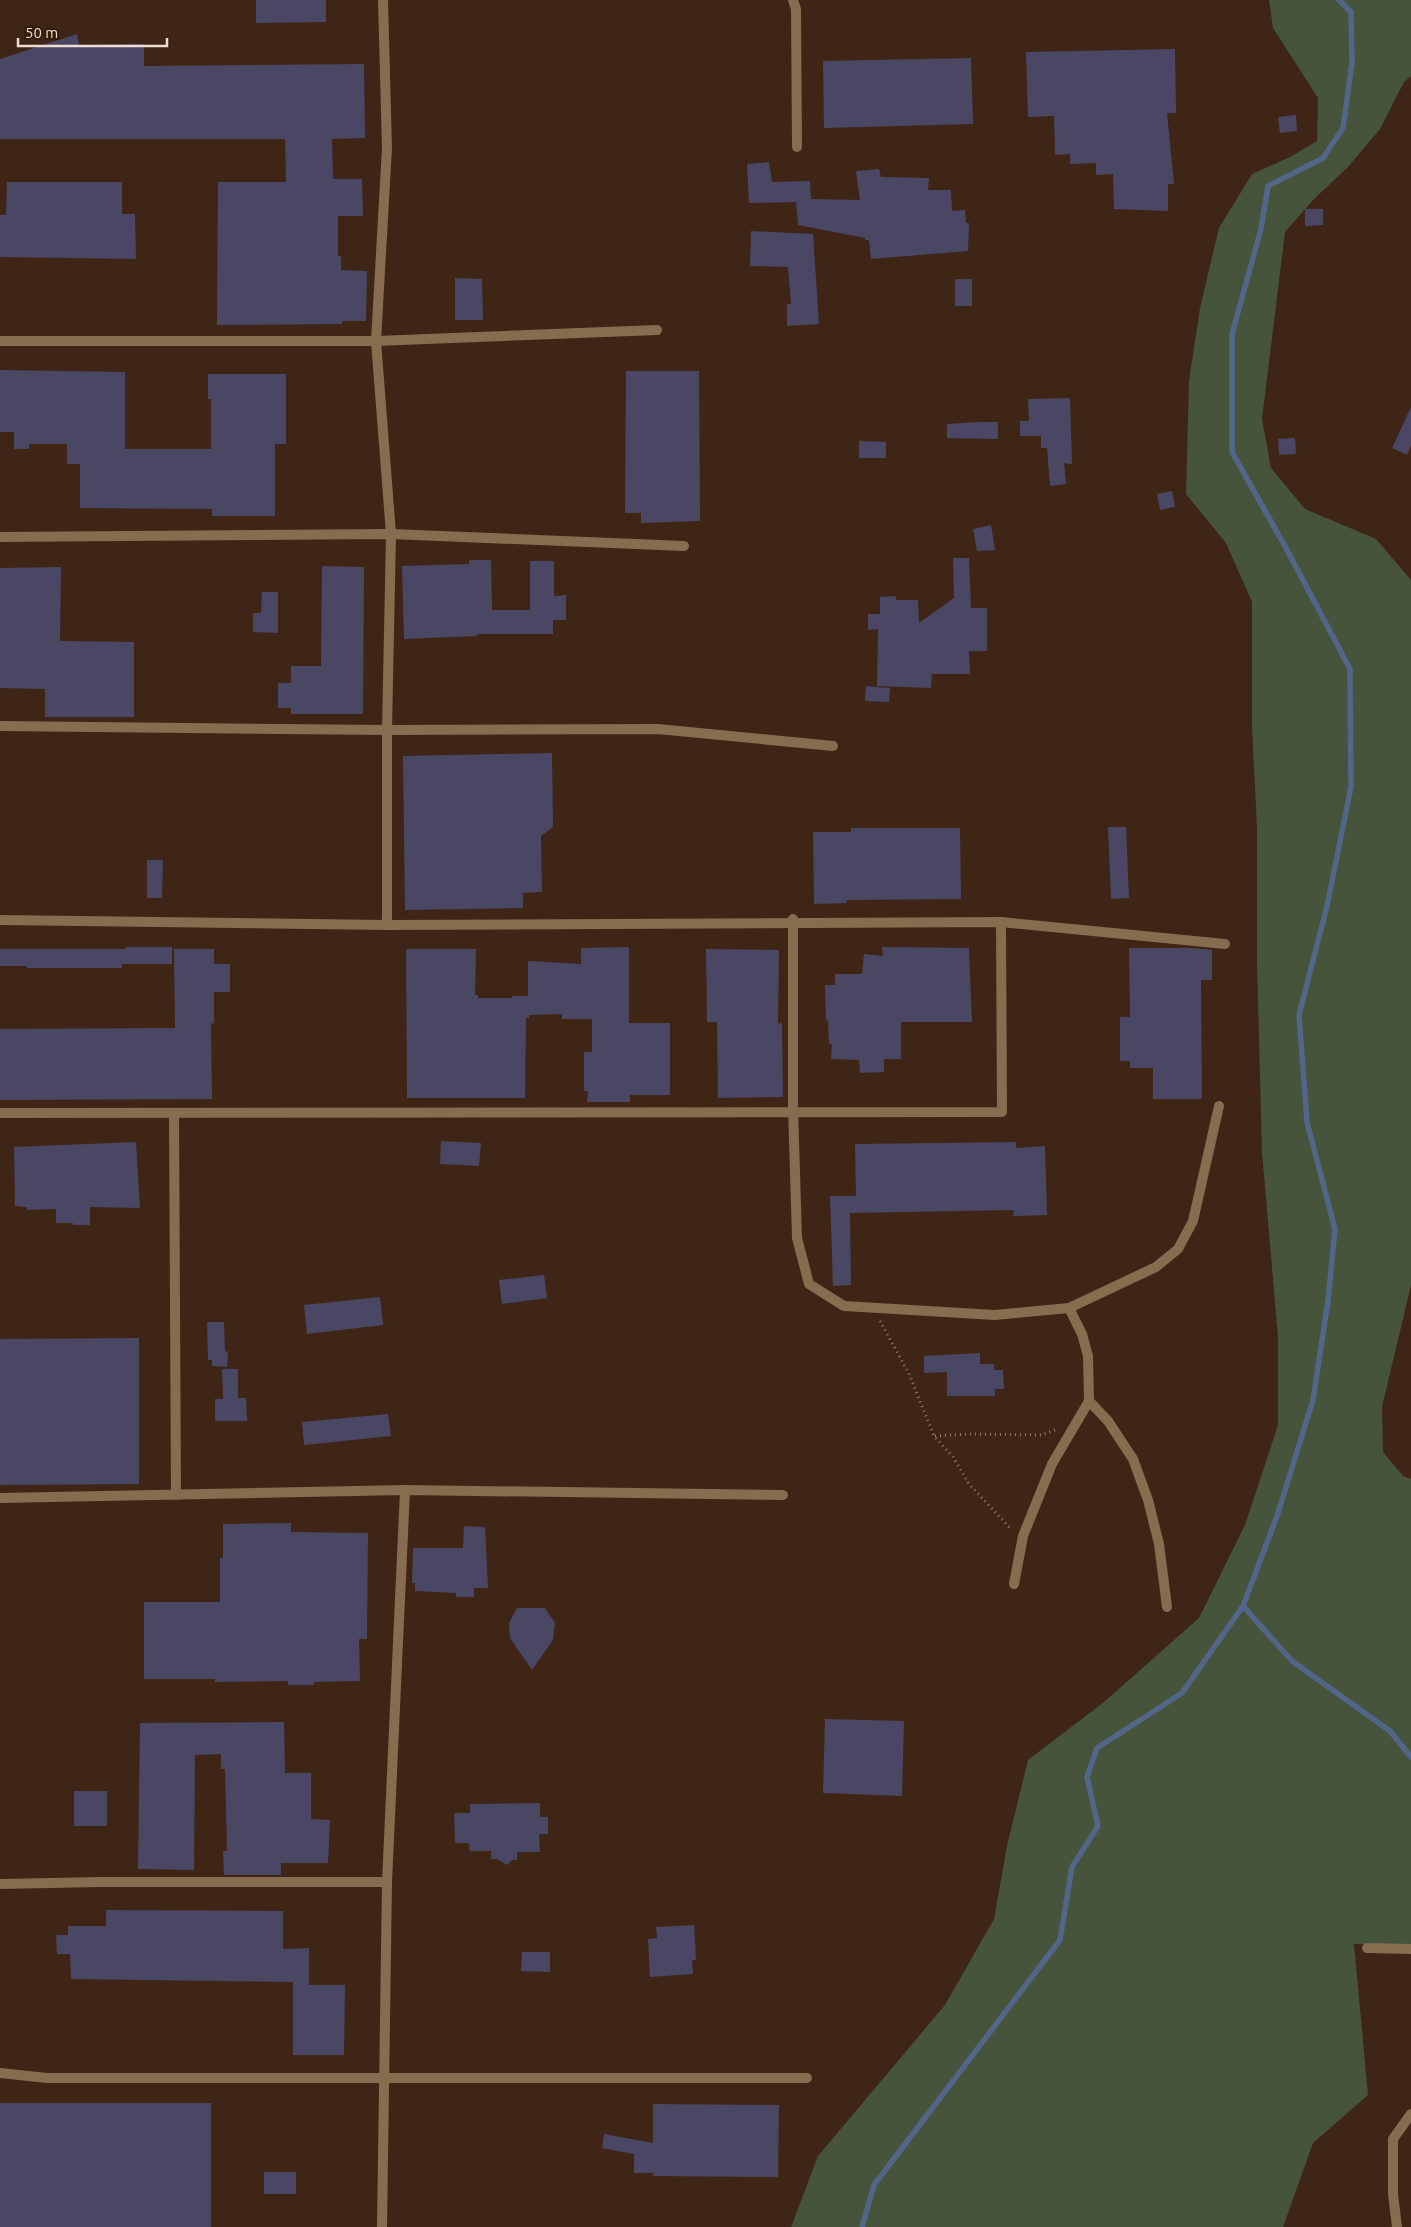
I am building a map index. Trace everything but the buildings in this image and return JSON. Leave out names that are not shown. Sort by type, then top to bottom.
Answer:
[{"type":"street","points":[[383,0],[387,148],[376,341],[391,534],[387,730],[387,925]]},
{"type":"street","points":[[793,0],[796,9],[797,147]]},
{"type":"street","points":[[0,341],[376,341],[656,330]]},
{"type":"street","points":[[0,537],[391,534],[684,546]]},
{"type":"street","points":[[0,726],[387,730],[658,730],[833,746]]},
{"type":"street","points":[[793,919],[793,1108],[797,1238],[809,1284],[844,1306],[995,1315],[1068,1308],[1156,1267],[1178,1249],[1194,1222],[1219,1106]]},
{"type":"street","points":[[0,920],[387,925],[1002,922],[1225,944]]},
{"type":"street","points":[[0,1113],[1002,1112],[1002,922]]},
{"type":"street","points":[[174,1113],[176,1494]]},
{"type":"street","points":[[1014,1584],[1023,1539],[1052,1464],[1089,1401],[1088,1356],[1082,1334],[1068,1308]]},
{"type":"street","points":[[1089,1401],[1108,1421],[1133,1460],[1148,1500],[1159,1544],[1167,1607]]},
{"type":"street","points":[[382,2227],[387,1882],[405,1490]]},
{"type":"street","points":[[0,1498],[405,1490],[783,1494]]},
{"type":"street","points":[[0,1884],[387,1882]]},
{"type":"street","points":[[1367,1948],[1411,1949]]},
{"type":"street","points":[[0,2073],[47,2078],[808,2078]]},
{"type":"street","points":[[1397,2227],[1393,2194],[1393,2139],[1411,2114]]},
{"type":"path","points":[[872,1308],[909,1374],[934,1436],[953,1457],[969,1484],[1002,1521],[1023,1539]]},
{"type":"path","points":[[934,1436],[968,1434],[1041,1435],[1062,1428],[1080,1416]]},
{"type":"green space","points":[[1269,0],[1411,0],[1411,76],[1404,82],[1380,129],[1348,167],[1313,200],[1285,232],[1262,419],[1271,468],[1305,509],[1376,539],[1411,580],[1411,1285],[1382,1407],[1383,1452],[1403,1476],[1411,1479],[1411,1945],[1354,1944],[1368,2095],[1313,2143],[1283,2227],[791,2227],[818,2156],[945,2005],[994,1919],[1007,1846],[1028,1760],[1104,1702],[1199,1618],[1245,1525],[1278,1425],[1278,1337],[1262,1152],[1257,963],[1257,827],[1252,727],[1252,602],[1226,543],[1186,494],[1189,381],[1200,308],[1219,228],[1252,174],[1290,157],[1317,141],[1318,98],[1273,28]]},
{"type":"waterway","points":[[862,2227],[874,2185],[1060,1940],[1072,1867],[1098,1826],[1087,1777],[1097,1748],[1182,1693],[1243,1606],[1277,1516],[1313,1400],[1328,1301],[1335,1229],[1307,1122],[1299,1015],[1327,906],[1351,787],[1350,669],[1286,548],[1232,452],[1232,334],[1261,229],[1268,186],[1323,158],[1343,128],[1352,63],[1351,12],[1339,0]]},
{"type":"waterway","points":[[1243,1606],[1292,1661],[1390,1731],[1411,1757]]}]
